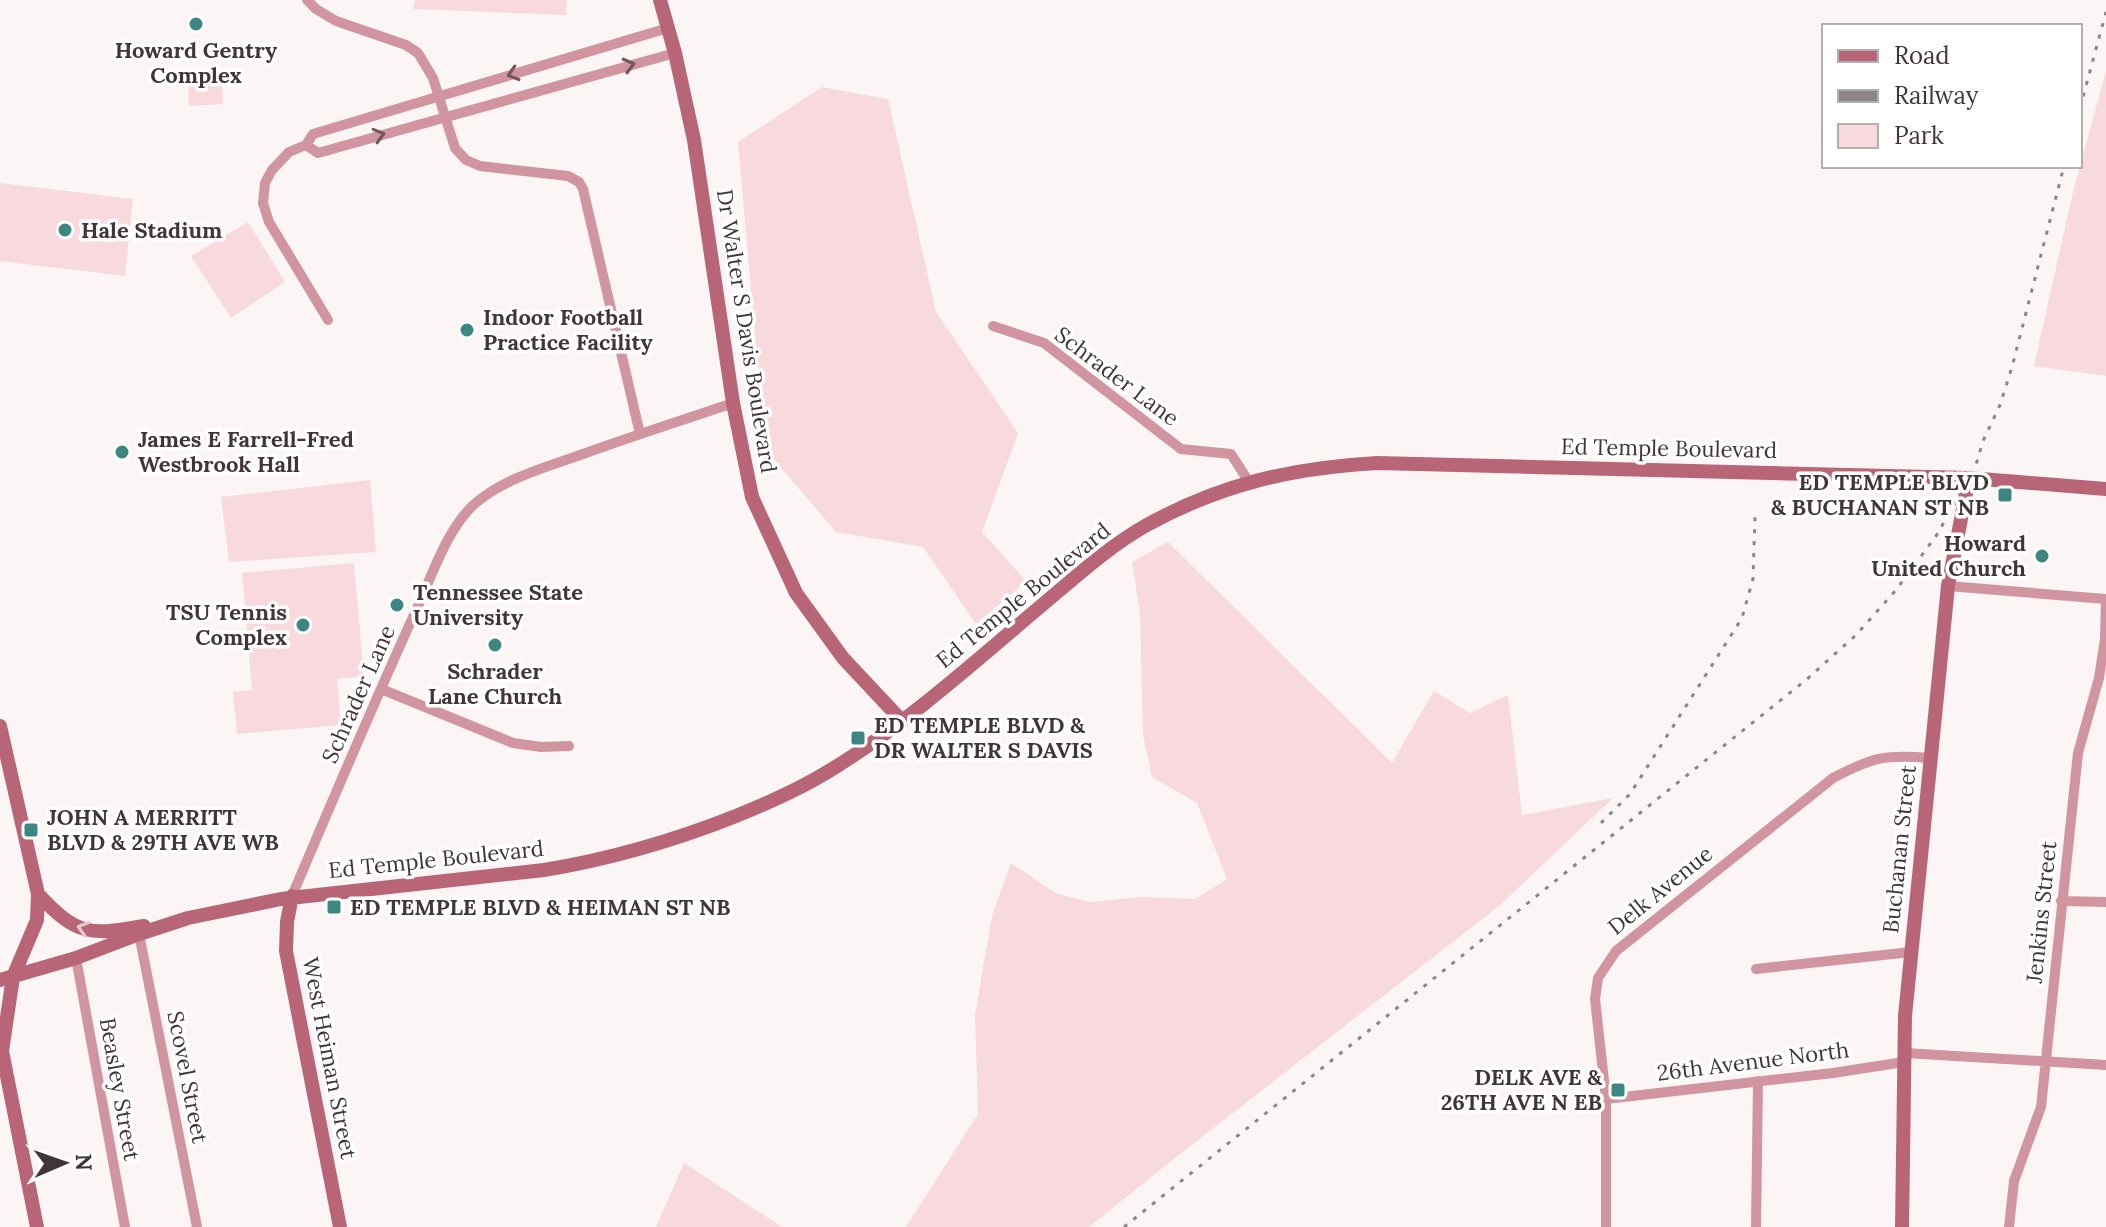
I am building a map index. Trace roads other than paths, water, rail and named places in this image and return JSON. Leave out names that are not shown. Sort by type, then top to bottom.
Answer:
[{"type":"main road","name":"Dr Walter S Davis Boulevard","points":[[660,0],[694,140],[733,403],[752,497],[796,593],[843,658],[902,721]]},
{"type":"main road","name":"Ed Temple Boulevard","points":[[6,979],[188,918],[292,896],[544,870],[649,848],[687,836],[770,802],[828,772],[902,721],[1103,554],[1144,527],[1208,496],[1249,482],[1327,466],[1377,463],[1969,478],[2106,489]]},
{"type":"main road","name":"Buchanan Street","points":[[1902,1227],[1905,1016],[1948,586],[1969,478]]},
{"type":"main road","points":[[0,726],[38,894],[37,920],[6,979],[2,1051],[37,1227]]},
{"type":"main road","points":[[38,894],[57,915],[73,926],[92,932],[188,918]]},
{"type":"main road","name":"West Heiman Street","points":[[292,896],[286,951],[340,1227]]},
{"type":"street","points":[[307,0],[336,21],[414,49],[430,70],[458,153],[469,162],[577,179],[581,185],[640,434]]},
{"type":"street","points":[[328,320],[269,222],[263,203],[265,183],[272,170],[289,152],[306,145],[313,134],[668,28]]},
{"type":"street","points":[[306,145],[318,153],[675,53]]},
{"type":"street","name":"Schrader Lane","points":[[993,326],[1044,343],[1181,449],[1231,454],[1249,482]]},
{"type":"street","name":"Schrader Lane","points":[[292,896],[447,544],[470,508],[495,490],[523,476],[733,403]]},
{"type":"street","points":[[1948,586],[2106,599]]},
{"type":"street","name":"Jenkins Street","points":[[2009,1227],[2014,1181],[2041,1107],[2078,753],[2099,678],[2105,639],[2106,599]]},
{"type":"street","points":[[381,689],[513,743],[535,747],[569,746]]},
{"type":"street","name":"Delk Avenue","points":[[1606,1227],[1606,1099],[1595,999],[1598,978],[1616,951],[1833,778],[1866,761],[1897,755],[1930,758]]},
{"type":"street","points":[[2061,901],[2106,902]]},
{"type":"street","name":"Scovel Street","points":[[139,934],[197,1227]]},
{"type":"street","points":[[1756,969],[1911,952]]},
{"type":"street","name":"Beasley Street","points":[[76,958],[125,1227]]},
{"type":"street","name":"26th Avenue North","points":[[1606,1099],[1833,1073],[1904,1058],[2106,1065]]},
{"type":"street","points":[[1756,1227],[1758,1081]]},
{"type":"railway","points":[[2082,101],[2106,12]]},
{"type":"railway","points":[[1124,1227],[1807,679],[1856,635],[1896,590],[1936,536],[1975,468],[2012,367],[2063,168]]},
{"type":"railway","points":[[1601,823],[1630,794],[1742,618],[1753,579],[1755,517]]},
{"type":"place","name":"Howard Gentry Complex","points":[[196,24]]},
{"type":"place","name":"Hale Stadium","points":[[65,230]]},
{"type":"place","name":"Indoor Football Practice Facility","points":[[467,330]]},
{"type":"place","name":"James E Farrell-Fred Westbrook Hall","points":[[122,452]]},
{"type":"place","name":"ED TEMPLE BLVD & BUCHANAN ST NB","points":[[2005,495]]},
{"type":"place","name":"Howard United Church","points":[[2042,556]]},
{"type":"place","name":"Tennessee State University","points":[[397,605]]},
{"type":"place","name":"TSU Tennis Complex","points":[[303,625]]},
{"type":"place","name":"Schrader Lane Church","points":[[495,645]]},
{"type":"place","name":"ED TEMPLE BLVD & DR WALTER S DAVIS","points":[[858,738]]},
{"type":"place","name":"JOHN A MERRITT BLVD & 29TH AVE WB","points":[[31,830]]},
{"type":"place","name":"ED TEMPLE BLVD & HEIMAN ST NB","points":[[334,907]]},
{"type":"place","name":"DELK AVE & 26TH AVE N EB","points":[[1618,1090]]}]
